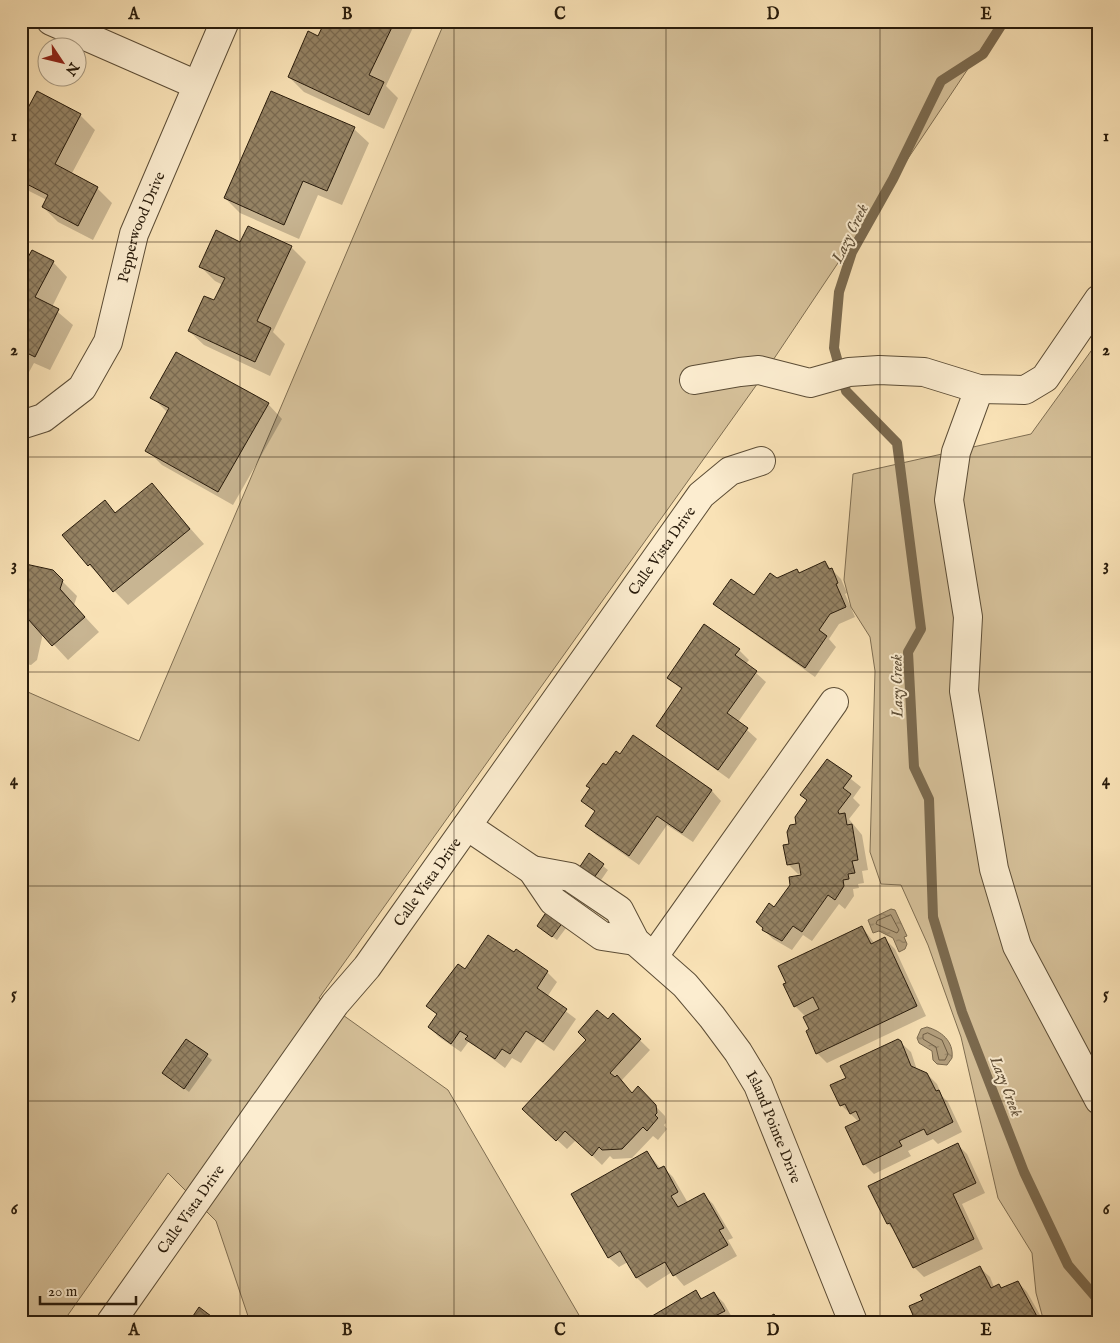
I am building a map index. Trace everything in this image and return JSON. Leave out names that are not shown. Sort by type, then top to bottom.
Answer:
[{"type":"street","points":[[51,21],[197,85]]},
{"type":"street","name":"Pepperwood Drive","points":[[32,422],[82,388],[108,342],[134,234],[225,21]]},
{"type":"street","points":[[694,380],[759,370],[810,383],[839,375],[879,370],[924,372],[979,389],[1025,390],[1045,378],[1099,299]]},
{"type":"street","points":[[979,389],[956,452],[948,500],[968,617],[964,691],[992,860],[1016,946],[1099,1100]]},
{"type":"street","name":"Calle Vista Drive","points":[[111,1322],[335,1004],[367,967],[700,495],[730,471],[761,461]]},
{"type":"street","points":[[467,826],[532,870],[553,901],[602,936],[644,948],[834,702]]},
{"type":"street","name":"Island Pointe Drive","points":[[644,948],[685,985],[712,1017],[738,1052],[758,1085],[853,1322]]},
{"type":"shaded area","points":[[445,21],[1000,21],[755,387],[319,998],[448,1090],[583,1322],[250,1322],[216,1221],[168,1173],[63,1322],[21,1322],[21,689],[139,741]]},
{"type":"shaded area","points":[[1099,340],[1099,1322],[1044,1322],[1036,1293],[1032,1253],[998,1198],[961,1037],[928,945],[901,885],[881,884],[870,852],[875,671],[870,637],[851,607],[844,580],[853,474],[1031,434]]},
{"type":"water","points":[[891,909],[895,910],[907,936],[904,937],[907,944],[905,949],[899,952],[893,938],[879,931],[873,933],[868,920]]},
{"type":"water","points":[[927,1027],[942,1034],[949,1042],[952,1058],[947,1065],[937,1064],[933,1060],[932,1051],[919,1043],[917,1038],[921,1029]]},
{"type":"building","points":[[325,21],[395,21],[369,75],[384,82],[369,115],[288,77],[308,31],[318,36]]},
{"type":"building","points":[[37,91],[81,114],[55,164],[98,187],[78,226],[42,207],[48,195],[21,181],[21,121]]},
{"type":"building","points":[[271,91],[355,127],[327,191],[303,181],[284,225],[224,198]]},
{"type":"building","points":[[248,226],[292,246],[257,321],[271,328],[255,362],[188,331],[204,296],[214,300],[225,278],[199,267],[216,230],[240,242]]},
{"type":"building","points":[[32,250],[54,261],[35,297],[59,309],[35,357],[21,350],[21,270]]},
{"type":"building","points":[[176,352],[269,403],[218,492],[145,451],[169,408],[150,398]]},
{"type":"building","points":[[152,483],[190,529],[113,592],[90,564],[88,566],[62,535],[105,500],[115,513]]},
{"type":"building","points":[[825,561],[829,569],[832,568],[838,583],[836,584],[846,607],[830,614],[819,630],[827,636],[805,668],[713,604],[731,579],[754,595],[770,573],[777,578],[797,569],[799,573]]},
{"type":"building","points":[[21,563],[53,570],[63,580],[60,589],[85,617],[52,646],[28,619],[21,647]]},
{"type":"building","points":[[704,624],[740,649],[735,655],[757,671],[727,713],[748,728],[718,770],[656,726],[682,688],[667,678]]},
{"type":"building","points":[[633,735],[712,790],[682,833],[657,816],[629,856],[585,826],[595,811],[581,801],[590,788],[586,786],[603,763],[606,765],[616,751],[620,754]]},
{"type":"building","points":[[827,759],[852,776],[843,788],[851,794],[838,811],[839,814],[845,813],[847,825],[852,824],[858,860],[852,861],[855,873],[848,874],[849,879],[843,880],[844,886],[835,900],[828,895],[802,932],[793,926],[782,941],[762,930],[763,928],[756,922],[769,903],[774,907],[790,885],[789,877],[801,875],[799,863],[787,865],[783,845],[789,844],[787,832],[790,825],[796,824],[795,817],[807,800],[800,795]]},
{"type":"building","points":[[589,853],[604,864],[593,879],[579,868]]},
{"type":"building","points":[[547,911],[563,922],[552,937],[537,926]]},
{"type":"building","points":[[862,926],[871,944],[885,937],[917,1006],[816,1054],[806,1031],[809,1029],[803,1017],[819,1009],[813,997],[794,1007],[783,984],[786,983],[778,966]]},
{"type":"building","points":[[488,935],[514,952],[516,949],[548,971],[537,988],[567,1009],[543,1042],[526,1031],[510,1054],[502,1049],[495,1059],[465,1039],[468,1036],[460,1031],[451,1044],[428,1027],[437,1014],[426,1006],[458,964],[465,969]]},
{"type":"building","points":[[597,1010],[608,1019],[613,1013],[641,1039],[610,1073],[615,1077],[617,1075],[632,1093],[638,1086],[656,1105],[657,1113],[655,1115],[658,1118],[647,1131],[643,1127],[622,1149],[602,1150],[599,1147],[592,1156],[565,1131],[556,1141],[522,1109],[586,1040],[578,1032]]},
{"type":"building","points":[[186,1039],[208,1054],[184,1089],[162,1073]]},
{"type":"building","points":[[898,1039],[901,1041],[911,1066],[927,1073],[936,1091],[939,1090],[953,1122],[927,1135],[924,1129],[899,1141],[902,1146],[863,1165],[845,1127],[860,1120],[856,1111],[850,1114],[845,1104],[840,1106],[830,1085],[846,1078],[840,1066]]},
{"type":"building","points":[[958,1143],[976,1183],[953,1194],[974,1239],[913,1268],[890,1223],[887,1224],[868,1186]]},
{"type":"building","points":[[647,1151],[658,1169],[664,1166],[678,1192],[671,1196],[678,1207],[704,1193],[724,1228],[719,1230],[728,1245],[673,1276],[665,1262],[636,1278],[620,1251],[608,1258],[571,1194]]},
{"type":"building","points":[[980,1266],[991,1288],[999,1284],[1001,1288],[1018,1281],[1040,1322],[916,1322],[909,1306],[923,1300],[920,1295]]},
{"type":"building","points":[[696,1290],[701,1299],[714,1292],[725,1311],[715,1316],[719,1322],[642,1322]]},
{"type":"building","points":[[199,1307],[219,1322],[189,1322]]},
{"type":"building","points":[[774,1314],[779,1322],[760,1322]]},
{"type":"waterway","name":"Lazy Creek","points":[[1004,21],[983,54],[941,81],[893,179],[852,252],[839,292],[834,348],[846,391],[897,443],[921,629],[908,652],[914,767],[929,799],[933,917],[962,1012],[1024,1172],[1068,1265],[1099,1301]]}]
